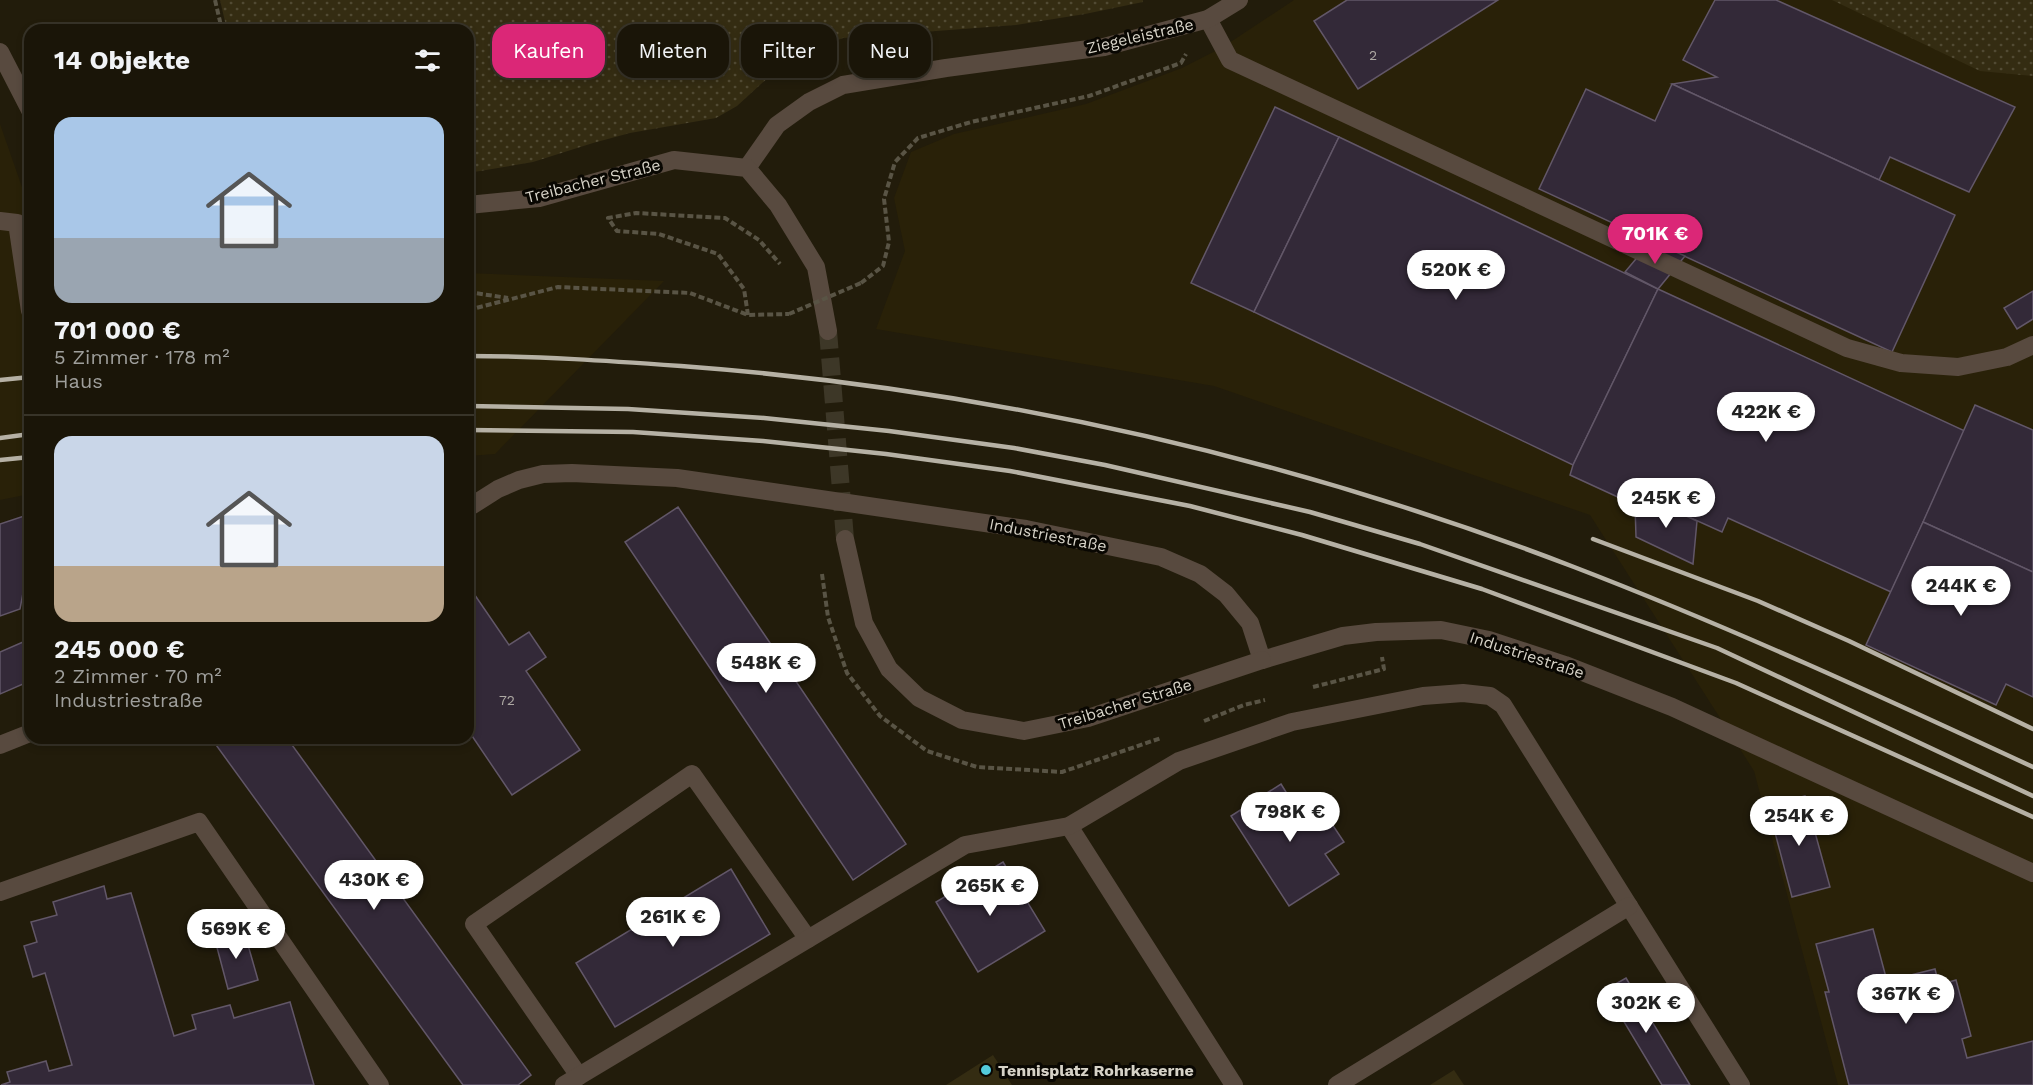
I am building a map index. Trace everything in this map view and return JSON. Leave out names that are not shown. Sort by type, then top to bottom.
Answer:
[{"type":"street","name":"Ziegeleistraße","points":[[747,168],[777,126],[808,102],[843,85],[946,68],[1104,47],[1208,20],[1239,0]]},
{"type":"street","points":[[1208,20],[1230,60],[1847,348],[1901,363],[1958,367],[2007,357],[2033,345]]},
{"type":"street","points":[[0,52],[24,98]]},
{"type":"street","name":"Treibacher Straße","points":[[474,204],[539,198],[674,160],[747,168]]},
{"type":"street","points":[[747,168],[778,205],[816,267],[828,331]]},
{"type":"street","points":[[0,221],[17,223],[24,270]]},
{"type":"street","name":"Industriestraße","points":[[474,504],[498,489],[519,480],[543,474],[572,473],[677,478],[1026,529],[1161,557],[1200,574],[1226,594],[1250,623],[1262,660],[1343,636],[1376,632],[1441,630],[1489,640],[1565,665],[1672,707],[2033,873]]},
{"type":"street","name":"Treibacher Straße","points":[[845,539],[864,623],[889,669],[919,698],[962,720],[1024,731],[1088,718],[1262,660]]},
{"type":"street","points":[[808,939],[692,774],[474,924],[571,1080],[808,939],[965,845],[1068,826],[1179,761],[1292,722],[1423,696],[1463,693],[1490,696],[1503,705],[1741,1085]]},
{"type":"street","points":[[0,746],[24,736]]},
{"type":"street","points":[[0,892],[199,822],[380,1085]]},
{"type":"street","points":[[1068,826],[1234,1085]]},
{"type":"street","points":[[1337,1085],[1629,906]]},
{"type":"path","points":[[215,0],[221,24]]},
{"type":"path","points":[[474,307],[558,287],[690,293],[748,315],[789,314],[861,283],[883,266],[889,242],[884,199],[895,162],[918,138],[971,122],[1089,96],[1181,63],[1208,20]]},
{"type":"path","points":[[748,315],[744,289],[718,254],[658,234],[617,231],[608,218],[636,213],[725,218],[759,240],[785,271]]},
{"type":"path","points":[[474,293],[511,299]]},
{"type":"path","points":[[799,298],[807,318]]},
{"type":"shaded area","points":[[220,0],[1143,0],[1143,2],[1085,14],[1016,25],[931,31],[931,24],[849,24],[849,38],[837,40],[837,24],[741,24],[741,78],[768,78],[737,106],[716,118],[630,133],[533,162],[474,172],[474,24],[226,24]]},
{"type":"shaded area","points":[[1294,0],[2033,0],[2033,1085],[1838,1085],[1754,771],[1590,515],[1214,386],[876,329],[905,251],[894,198],[911,152],[954,134],[1086,104],[1182,68],[1223,47]]},
{"type":"shaded area","points":[[1832,0],[2033,0],[2033,76],[1980,71]]},
{"type":"shaded area","points":[[0,124],[24,191],[24,495],[0,500]]},
{"type":"shaded area","points":[[474,273],[664,281],[495,454],[474,456]]},
{"type":"shaded area","name":"Tennisplatz Rohrkaserne","points":[[993,1055],[1012,1085],[946,1085]]},
{"type":"shaded area","points":[[1454,1070],[1464,1085],[1430,1085]]},
{"type":"building","points":[[1347,0],[1498,0],[1358,89],[1314,21]]},
{"type":"building","points":[[1715,0],[1776,0],[2015,107],[1969,192],[1890,157],[1879,180],[1672,84],[1717,77],[1683,60]]},
{"type":"building","points":[[1672,84],[1955,215],[1892,352],[1539,189],[1586,89],[1655,121]]},
{"type":"building","points":[[1275,107],[1339,137],[1254,312],[1191,283]]},
{"type":"building","points":[[1339,137],[1658,289],[1573,465],[1254,312]]},
{"type":"building","points":[[1651,241],[1685,256],[1658,289],[1625,272]]},
{"type":"building","points":[[1658,289],[1965,431],[1891,592],[1728,518],[1722,532],[1640,495],[1635,505],[1570,475]]},
{"type":"building","points":[[2033,291],[2033,319],[2017,329],[2004,308]]},
{"type":"building","points":[[1975,405],[2033,430],[2033,572],[1923,522]]},
{"type":"building","points":[[1640,495],[1697,521],[1693,564],[1636,537],[1635,505]]},
{"type":"building","points":[[678,507],[906,844],[853,880],[625,542]]},
{"type":"building","points":[[24,516],[24,593],[20,609],[0,616],[0,524]]},
{"type":"building","points":[[1923,522],[2033,572],[2033,697],[2006,684],[1996,705],[1866,645]]},
{"type":"building","points":[[474,594],[509,645],[529,632],[546,657],[526,671],[580,750],[512,795],[474,739]]},
{"type":"building","points":[[24,642],[24,684],[0,694],[0,652]]},
{"type":"building","points":[[215,744],[291,744],[531,1075],[518,1085],[463,1085]]},
{"type":"building","points":[[1281,784],[1302,818],[1320,806],[1344,842],[1325,854],[1339,874],[1289,906],[1231,816]]},
{"type":"building","points":[[1805,796],[1830,887],[1792,897],[1768,806]]},
{"type":"building","points":[[1003,862],[1045,931],[978,972],[936,902]]},
{"type":"building","points":[[731,869],[770,934],[615,1027],[576,963]]},
{"type":"building","points":[[104,886],[107,899],[131,893],[174,1036],[196,1029],[192,1015],[230,1005],[234,1018],[290,1002],[314,1085],[1,1085],[10,1082],[7,1072],[46,1061],[49,1071],[72,1065],[45,973],[33,977],[24,946],[37,942],[31,922],[57,915],[53,902]]},
{"type":"building","points":[[1873,929],[1887,981],[1935,969],[1939,985],[1956,980],[1971,1036],[1962,1039],[1967,1058],[2033,1041],[2033,1085],[1849,1085],[1825,992],[1829,992],[1816,944]]},
{"type":"building","points":[[244,931],[258,980],[228,989],[215,940]]},
{"type":"building","points":[[1626,978],[1690,1085],[1662,1085],[1605,990]]},
{"type":"tunnel","points":[[828,331],[845,539]]},
{"type":"railway","points":[[474,356],[681,366],[795,377],[909,392],[1023,411],[1135,434],[1246,461],[1357,492],[1574,567],[1748,638],[2033,767]]},
{"type":"railway","points":[[0,380],[24,378]]},
{"type":"railway","points":[[474,406],[628,409],[764,418],[889,431],[1014,448],[1105,465],[1310,512],[1420,544],[1717,648],[2033,796]]},
{"type":"railway","points":[[474,430],[633,432],[763,441],[886,454],[1010,471],[1190,506],[1302,535],[1482,589],[1736,683],[2033,817]]},
{"type":"railway","points":[[0,438],[24,435]]},
{"type":"railway","points":[[0,460],[24,458]]},
{"type":"railway","points":[[1593,539],[1758,601],[1849,641],[2033,729]]},
{"type":"place","name":"Tennisplatz Rohrkaserne","points":[[986,1070]]}]
